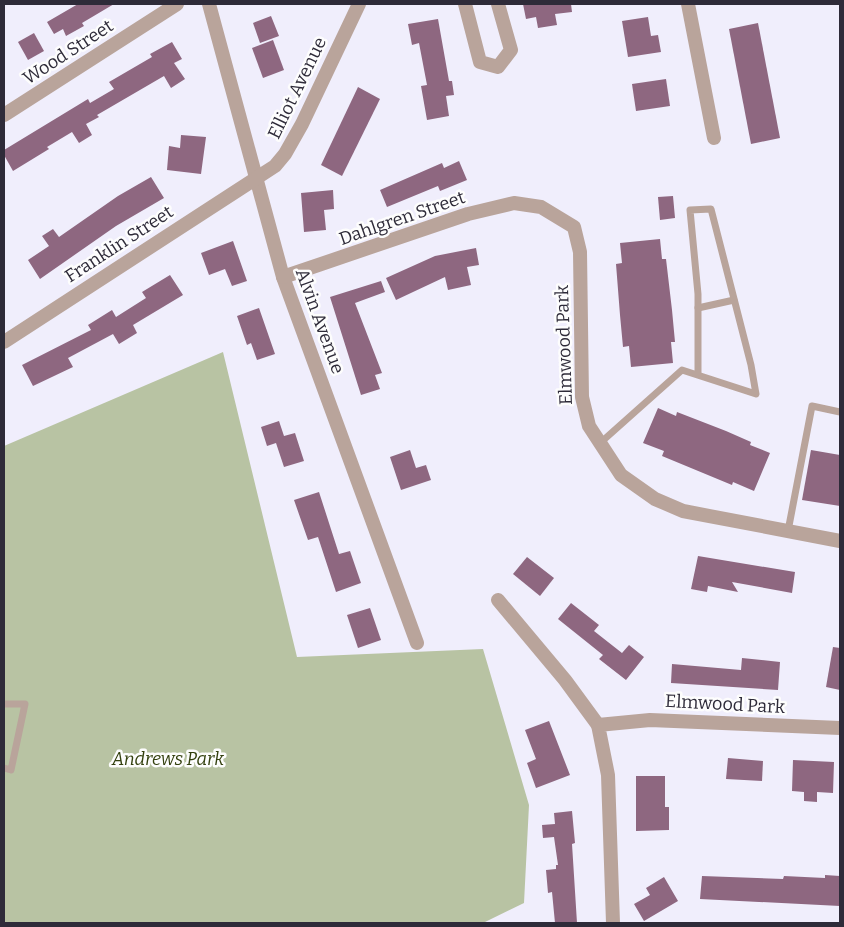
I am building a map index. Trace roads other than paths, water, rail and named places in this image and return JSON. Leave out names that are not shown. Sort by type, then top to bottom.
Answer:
[{"type":"street","name":"Wood Street","points":[[4,115],[178,4]]},
{"type":"street","name":"Alvin Avenue","points":[[209,4],[284,277],[417,643]]},
{"type":"street","name":"Elliot Avenue","points":[[256,179],[275,166],[285,154],[302,124],[359,4]]},
{"type":"street","points":[[465,4],[480,62],[498,67],[511,50],[498,4]]},
{"type":"street","points":[[688,4],[714,138]]},
{"type":"street","name":"Franklin Street","points":[[4,342],[256,179]]},
{"type":"street","name":"Dahlgren Street","points":[[284,277],[468,214],[514,203],[535,206]]},
{"type":"street","name":"Elmwood Park","points":[[535,206],[554,213],[574,226],[580,252],[582,398],[589,426],[598,444],[621,475],[655,499],[684,511],[840,541]]},
{"type":"street","points":[[498,600],[566,680],[598,726],[608,775],[613,923]]},
{"type":"street","name":"Elmwood Park","points":[[598,726],[650,720],[840,728]]},
{"type":"lane","points":[[598,444],[682,370],[756,394],[751,365],[711,208],[690,210],[698,308],[698,375]]},
{"type":"lane","points":[[698,308],[734,300]]},
{"type":"lane","points":[[788,531],[812,406],[840,412]]},
{"type":"lane","points":[[4,704],[25,704],[11,770],[4,768]]},
{"type":"park label","name":"Andrews Park","points":[[168,759]]}]
